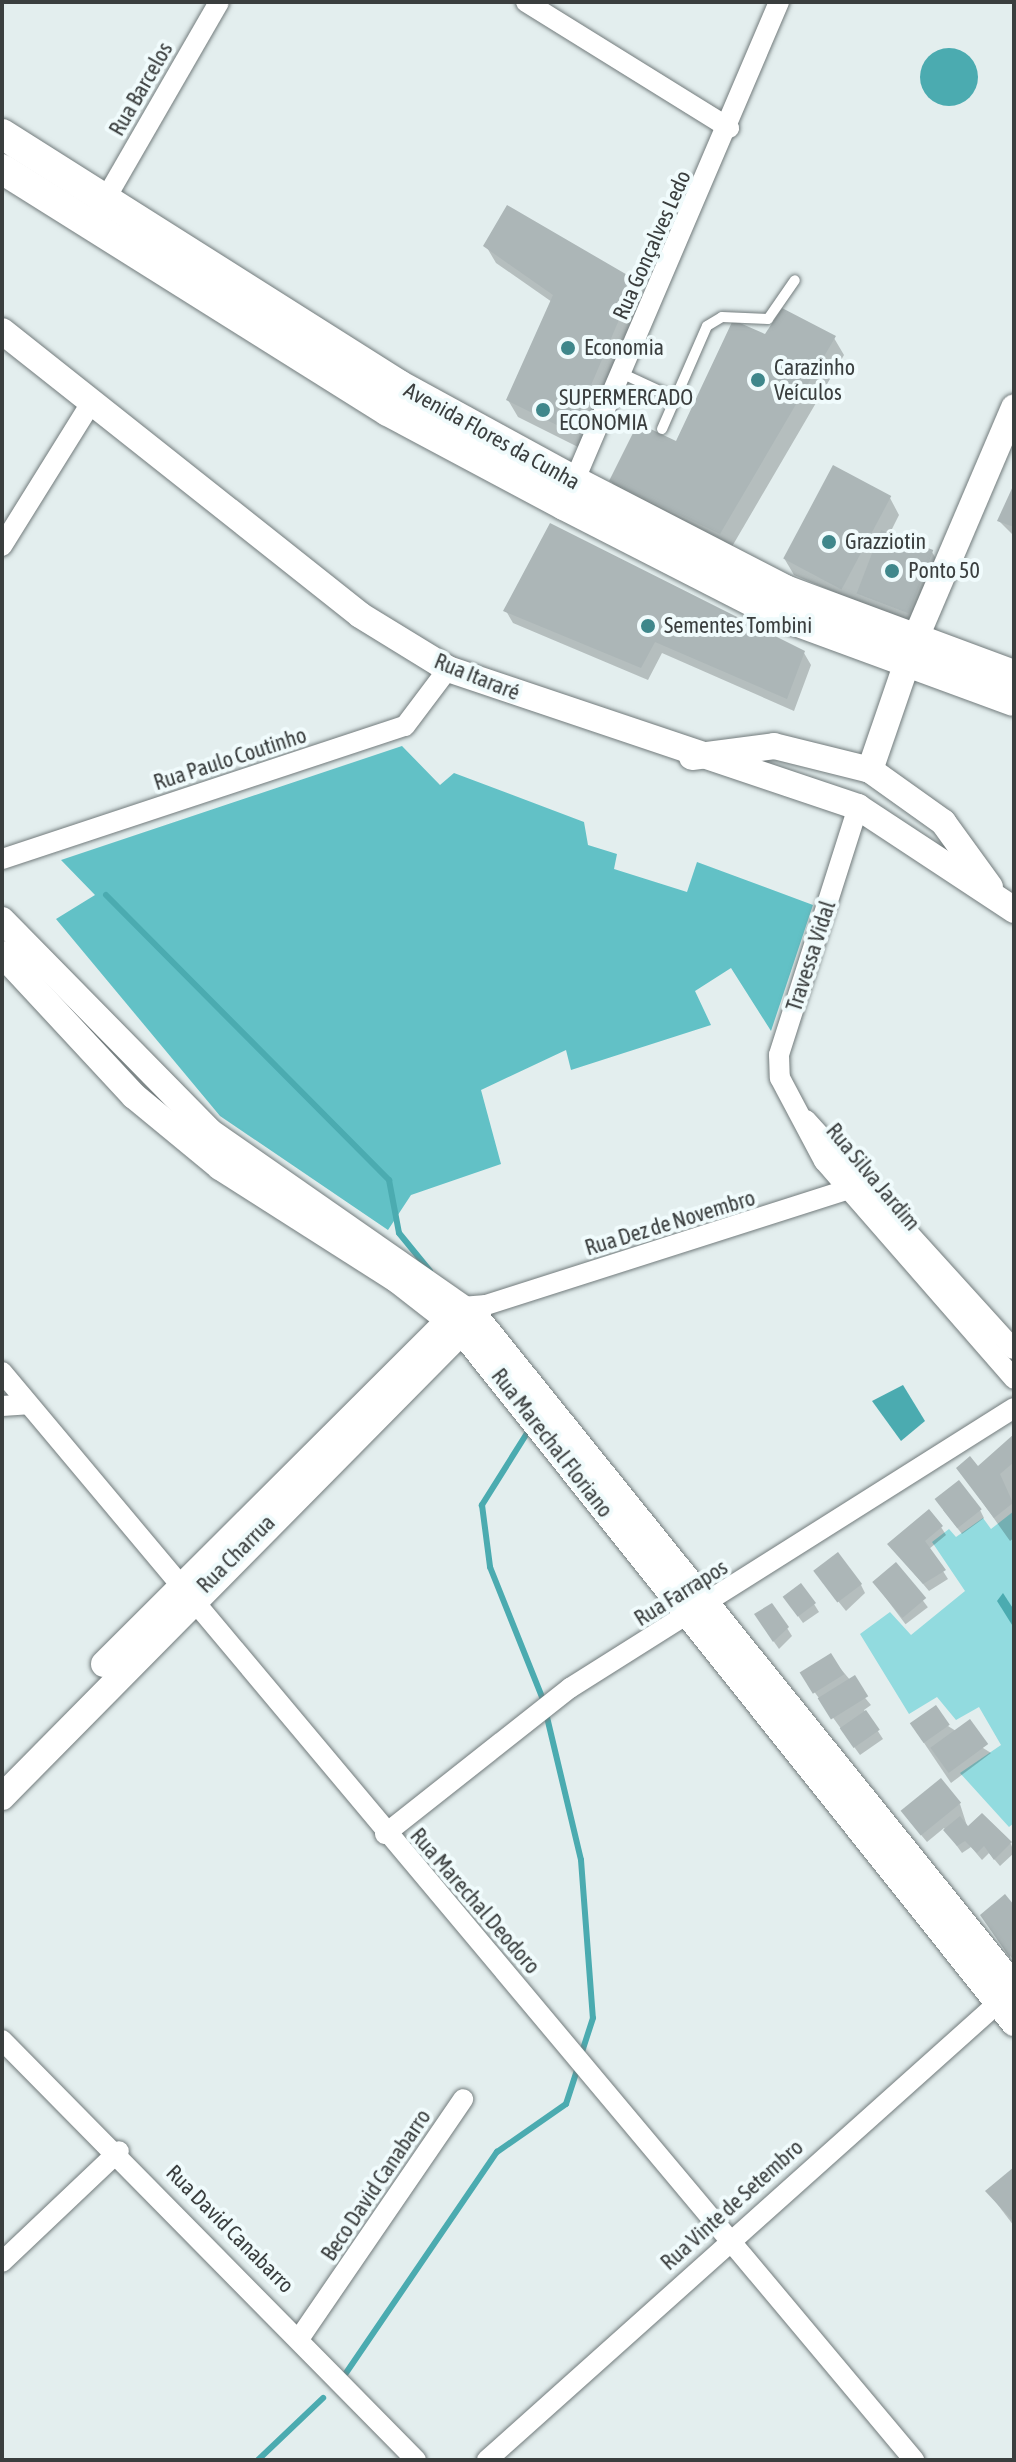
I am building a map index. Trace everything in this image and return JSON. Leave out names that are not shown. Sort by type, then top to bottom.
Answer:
[{"type":"main road","name":"Avenida Flores da Cunha","points":[[2,134],[105,200],[393,398]]},
{"type":"main road","name":"Avenida Flores da Cunha","points":[[2,169],[90,226],[393,398],[569,493],[785,590],[911,654],[1014,701]]},
{"type":"main road","name":"Avenida Flores da Cunha","points":[[911,654],[1014,675]]},
{"type":"street","name":"Rua Barcelos","points":[[90,226],[219,2]]},
{"type":"street","points":[[526,2],[729,128]]},
{"type":"street","name":"Rua Gonçalves Ledo","points":[[569,493],[729,128],[779,2]]},
{"type":"street","name":"Rua Itararé","points":[[2,331],[360,615],[448,669],[692,757],[858,807],[1006,905]]},
{"type":"street","points":[[2,546],[91,403]]},
{"type":"street","points":[[870,770],[911,654],[1014,407]]},
{"type":"street","name":"Rua Paulo Coutinho","points":[[2,859],[405,726],[448,669]]},
{"type":"street","points":[[692,757],[774,746],[870,770],[943,822],[1006,905]]},
{"type":"street","name":"Travessa Vidal","points":[[792,1105],[779,1055],[858,807]]},
{"type":"street","name":"Rua Marechal Floriano","points":[[2,920],[142,1087]]},
{"type":"street","name":"Rua Marechal Floriano","points":[[2,954],[142,1087],[209,1131],[466,1315],[699,1612],[1008,1993],[1014,2023]]},
{"type":"street","name":"Rua Silva Jardim","points":[[792,1105],[950,1290],[1014,1379]]},
{"type":"street","name":"Rua Dez de Novembro","points":[[466,1315],[859,1187]]},
{"type":"street","name":"Rua Silva Jardim","points":[[950,1290],[1014,1349]]},
{"type":"street","name":"Rua Charrua","points":[[2,1797],[13,1768],[354,1422],[466,1315]]},
{"type":"street","name":"Rua Marechal Deodoro","points":[[2,1372],[385,1834],[914,2460]]},
{"type":"street","points":[[2,1406],[28,1404]]},
{"type":"street","name":"Rua Farrapos","points":[[385,1834],[570,1688],[699,1612],[1014,1408]]},
{"type":"street","name":"Rua Vinte de Setembro","points":[[487,2460],[1008,1993]]},
{"type":"street","name":"Rua David Canabarro","points":[[2,2040],[119,2151],[301,2336],[416,2460]]},
{"type":"street","name":"Beco David Canabarro","points":[[301,2336],[463,2099]]},
{"type":"street","points":[[2,2262],[119,2151]]},
{"type":"lane","points":[[662,429],[714,319],[768,319],[795,280]]},
{"type":"lane","points":[[621,373],[675,398]]},
{"type":"shaded area","points":[[949,48],[970,56],[978,77],[970,98],[949,106],[928,98],[920,77],[928,56]]},
{"type":"shaded area","points":[[402,746],[440,785],[454,773],[584,822],[588,845],[617,854],[614,869],[687,892],[697,862],[813,905],[771,1031],[731,968],[695,991],[711,1025],[571,1070],[566,1050],[481,1090],[501,1164],[411,1195],[388,1230],[220,1116],[56,919],[95,895],[61,860]]},
{"type":"shaded area","points":[[903,1385],[925,1421],[901,1441],[872,1401]]},
{"type":"shaded area","points":[[1014,1511],[1014,1823],[1009,1827],[960,1773],[1001,1745],[979,1707],[956,1720],[937,1697],[909,1714],[860,1634],[890,1612],[911,1635],[965,1591],[932,1542],[949,1529],[956,1537],[983,1518],[991,1529]]},
{"type":"shaded area","points":[[1003,1593],[1014,1610],[1014,1628],[997,1601]]},
{"type":"building","name":"Economia","points":[[507,205],[636,280],[571,432],[506,400],[553,295],[483,246]]},
{"type":"building","name":"Carazinho Veículos","points":[[782,308],[836,336],[720,534],[609,481],[638,423],[676,441],[733,320],[765,334]]},
{"type":"building","name":"Grazziotin","points":[[833,465],[891,496],[842,590],[783,559]]},
{"type":"building","points":[[1014,484],[1014,527],[997,521]]},
{"type":"building","name":"Sementes Tombini","points":[[550,523],[805,651],[787,699],[655,642],[641,668],[503,611]]},
{"type":"building","name":"Ponto 50","points":[[881,530],[933,550],[909,614],[857,593]]},
{"type":"building","points":[[1014,1434],[1014,1462],[1000,1474],[1013,1503],[994,1518],[956,1468],[970,1456],[978,1466]]},
{"type":"building","points":[[959,1480],[982,1509],[957,1528],[935,1499]]},
{"type":"building","points":[[929,1509],[943,1526],[925,1541],[946,1570],[923,1584],[887,1544]]},
{"type":"building","points":[[838,1552],[862,1584],[837,1603],[813,1571]]},
{"type":"building","points":[[896,1562],[926,1598],[902,1618],[872,1582]]},
{"type":"building","points":[[801,1583],[816,1603],[798,1617],[783,1597]]},
{"type":"building","points":[[772,1603],[789,1627],[773,1642],[754,1614]]},
{"type":"building","points":[[831,1653],[844,1674],[813,1694],[800,1673]]},
{"type":"building","points":[[855,1675],[868,1696],[831,1720],[818,1698]]},
{"type":"building","points":[[936,1705],[950,1725],[924,1743],[910,1723]]},
{"type":"building","points":[[866,1710],[880,1730],[854,1748],[840,1728]]},
{"type":"building","points":[[970,1719],[988,1744],[949,1773],[930,1748]]},
{"type":"building","points":[[941,1778],[961,1803],[921,1836],[901,1811]]},
{"type":"building","points":[[982,1813],[1012,1842],[994,1860],[984,1846],[977,1853],[965,1841],[957,1846],[943,1830],[960,1816],[968,1826]]},
{"type":"building","points":[[1005,1894],[1014,1905],[1010,1958],[980,1915]]},
{"type":"building","points":[[1014,2167],[1014,2222],[985,2191]]},
{"type":"waterway","points":[[106,895],[389,1180],[399,1233],[430,1271]]},
{"type":"waterway","points":[[529,1430],[482,1505],[490,1567],[544,1702]]},
{"type":"waterway","points":[[546,1713],[581,1860],[593,2018],[581,2055]]},
{"type":"waterway","points":[[346,2373],[497,2152],[566,2104],[578,2066]]},
{"type":"waterway","points":[[258,2460],[323,2398]]},
{"type":"place","name":"Economia","points":[[568,348]]},
{"type":"place","name":"Carazinho Veículos","points":[[758,380]]},
{"type":"place","name":"SUPERMERCADO ECONOMIA","points":[[543,410]]},
{"type":"place","name":"Grazziotin","points":[[829,542]]},
{"type":"place","name":"Ponto 50","points":[[892,571]]},
{"type":"place","name":"Sementes Tombini","points":[[648,626]]}]
